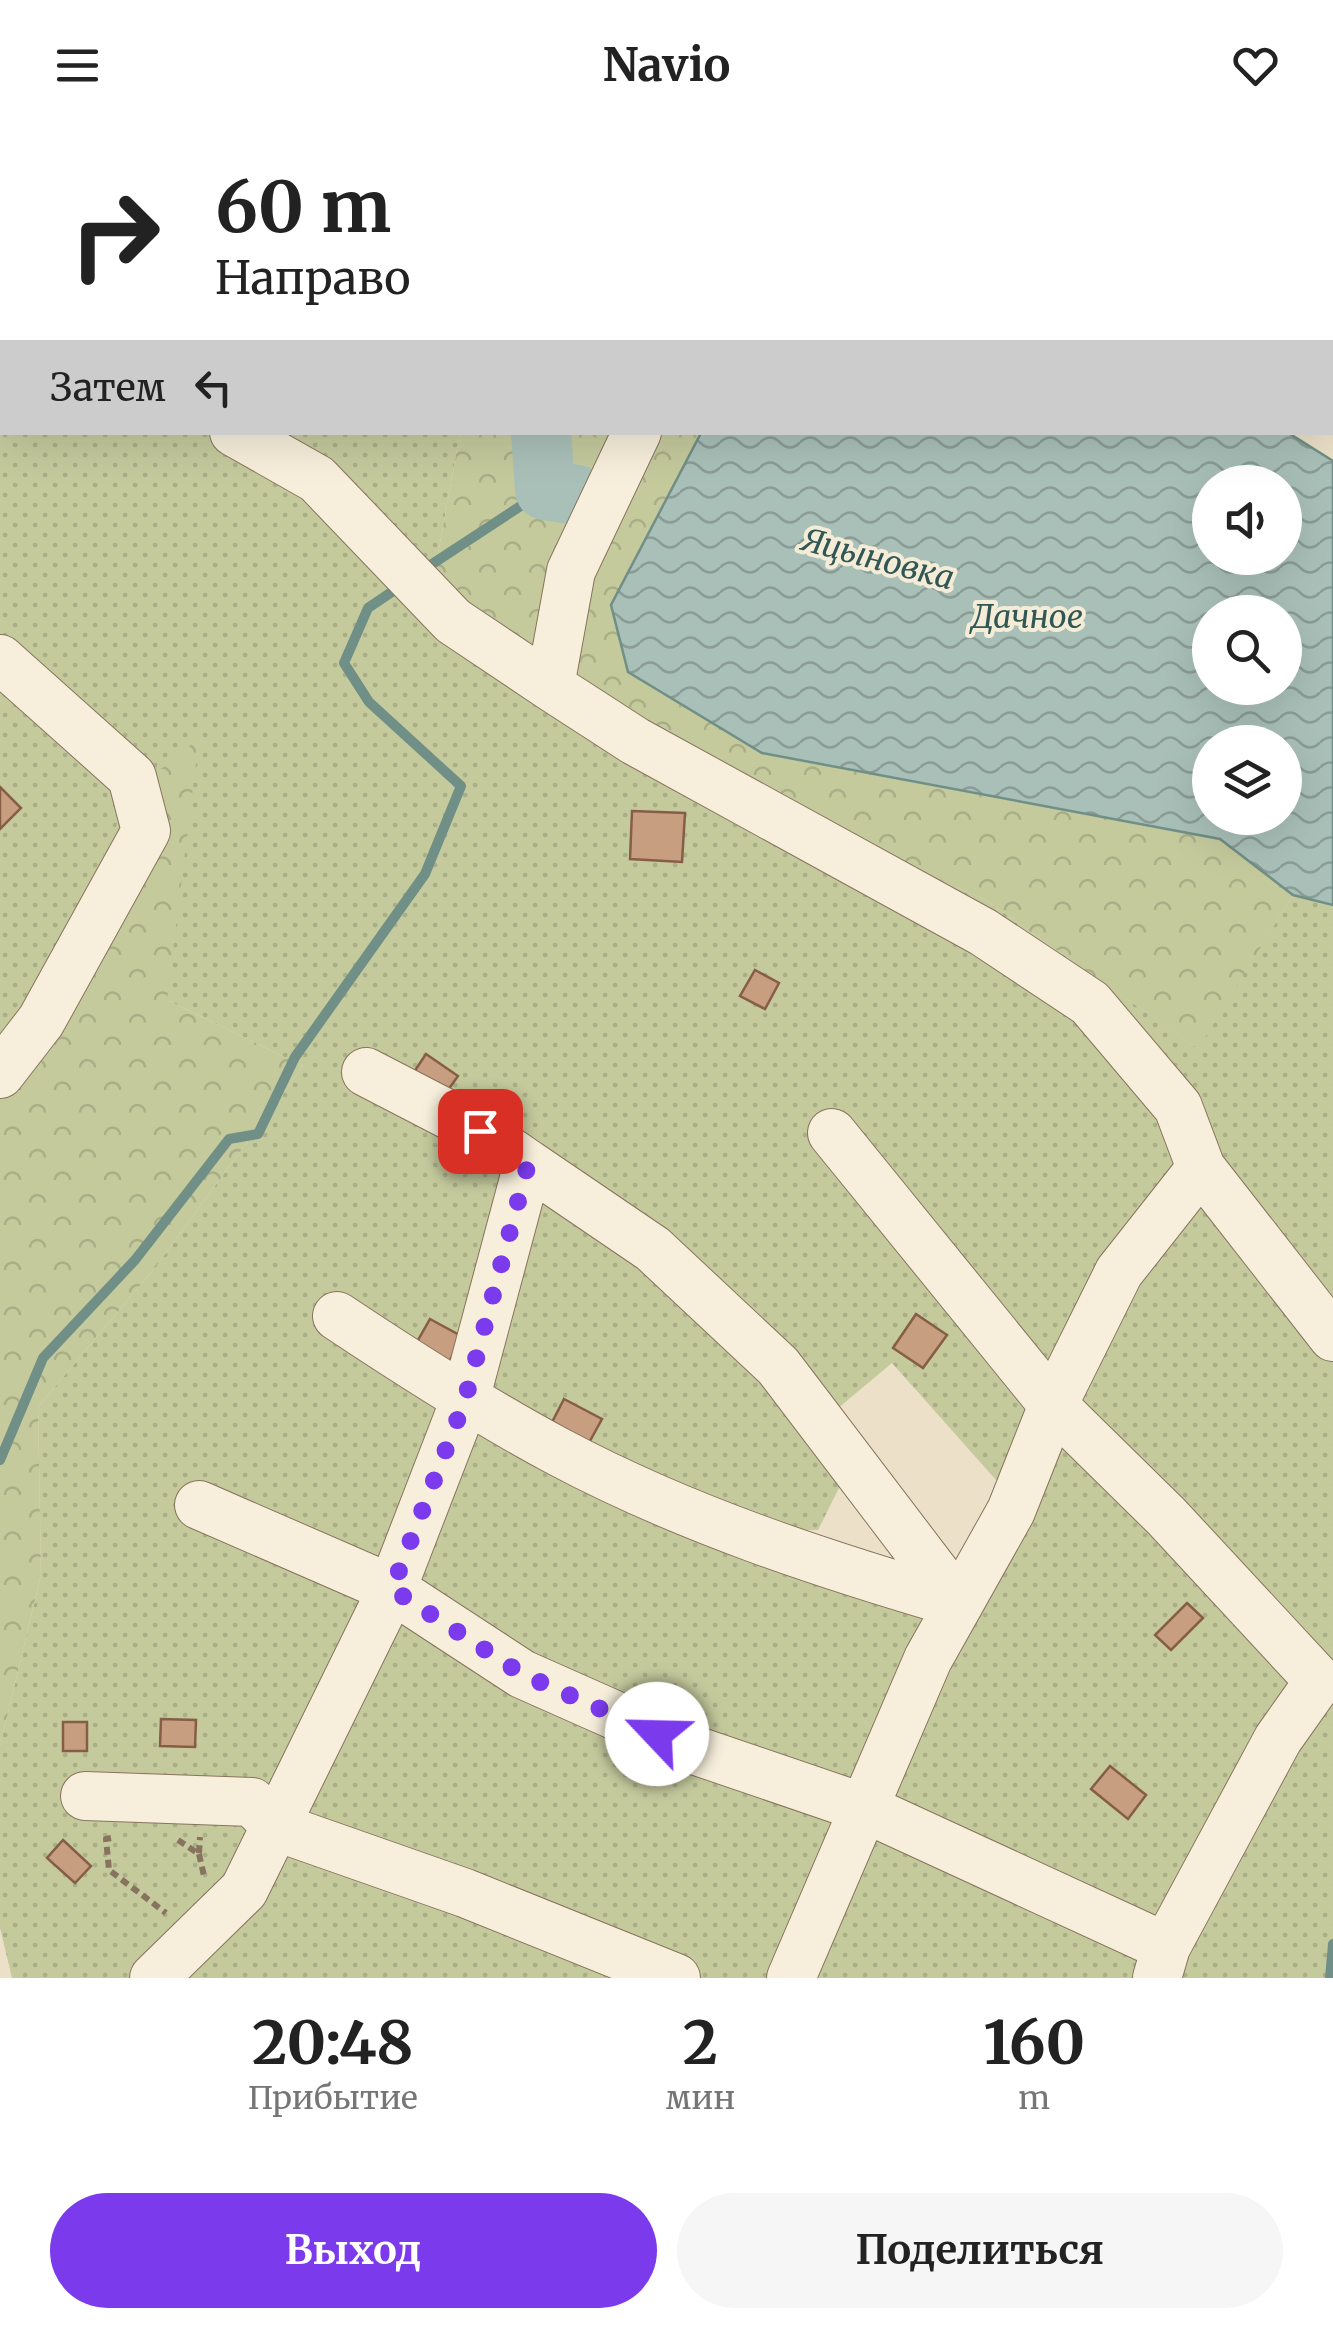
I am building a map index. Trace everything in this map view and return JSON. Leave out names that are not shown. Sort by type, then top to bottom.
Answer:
[{"type":"lane","points":[[239,435],[317,479],[454,622],[635,741],[984,932],[1090,1003],[1178,1108],[1201,1168],[1333,1337]]},
{"type":"lane","points":[[550,686],[571,571],[635,435]]},
{"type":"lane","points":[[0,659],[132,776],[146,831],[41,1021],[0,1074]]},
{"type":"lane","points":[[366,1072],[480,1131],[653,1249],[778,1366],[959,1604]]},
{"type":"lane","points":[[200,1505],[392,1589],[522,1674],[691,1749],[864,1808],[1162,1962],[1278,1740],[1319,1682],[1166,1516],[1053,1405],[832,1133]]},
{"type":"lane","points":[[154,1978],[244,1890],[392,1589],[465,1400],[528,1164]]},
{"type":"lane","points":[[791,1978],[928,1660],[1011,1510],[1053,1405],[1119,1272],[1201,1168]]},
{"type":"lane","points":[[336,1316],[465,1400],[562,1454],[669,1503],[817,1562],[959,1604]]},
{"type":"lane","points":[[85,1796],[252,1802],[277,1828],[465,1894],[676,1978]]},
{"type":"path","points":[[193,1890],[204,1876],[199,1854],[203,1800]]},
{"type":"path","points":[[163,1830],[199,1854]]},
{"type":"path","points":[[120,1835],[106,1839],[109,1870],[170,1916],[182,1903]]},
{"type":"green space","points":[[0,435],[460,435],[438,554],[421,593],[712,787],[984,899],[1197,1048],[1293,895],[1333,905],[1333,1978],[1175,1978],[1330,1688],[1068,1399],[1004,1489],[892,1363],[831,1414],[519,1141],[464,1359],[380,1577],[228,1893],[133,1978],[12,1978],[0,1928],[0,1746],[41,1575],[38,1407],[157,1265],[303,1066],[167,1000],[0,1092]]},
{"type":"green space","points":[[460,435],[700,435],[611,604],[762,753],[1220,839],[1293,895],[1198,1049],[984,899],[712,787],[421,593],[438,554]]},
{"type":"green space","points":[[199,738],[167,1000],[303,1066],[157,1265],[38,1407],[41,1575],[0,1746],[0,1092],[130,794]]},
{"type":"green space","points":[[543,1193],[644,1260],[846,1474],[818,1530],[776,1530],[475,1397]]},
{"type":"green space","points":[[475,1416],[931,1610],[856,1788],[529,1667],[410,1587]]},
{"type":"green space","points":[[1062,1431],[1302,1677],[1162,1932],[881,1798]]},
{"type":"green space","points":[[394,1610],[840,1815],[775,1978],[700,1978],[292,1821]]},
{"type":"green space","points":[[869,1831],[1147,1950],[1139,1978],[808,1978]]},
{"type":"green space","points":[[288,1840],[653,1978],[176,1978]]},
{"type":"water","name":"Дачное","points":[[700,435],[1292,435],[1333,461],[1333,905],[1293,895],[1220,839],[1199,835],[1302,835],[1302,725],[1192,725],[1192,834],[762,753],[628,672],[611,605]]},
{"type":"building","points":[[0,787],[21,808],[0,829]]},
{"type":"building","points":[[632,811],[685,813],[682,862],[630,859]]},
{"type":"building","points":[[755,970],[779,983],[765,1009],[740,996]]},
{"type":"building","points":[[426,1054],[458,1076],[443,1097],[412,1075]]},
{"type":"building","points":[[916,1314],[947,1335],[923,1368],[893,1348]]},
{"type":"building","points":[[430,1319],[463,1337],[446,1367],[413,1349]]},
{"type":"building","points":[[564,1399],[602,1419],[585,1450],[548,1430]]},
{"type":"building","points":[[1187,1603],[1203,1618],[1171,1650],[1155,1635]]},
{"type":"building","points":[[161,1719],[196,1720],[195,1747],[160,1746]]},
{"type":"building","points":[[63,1722],[87,1722],[87,1751],[63,1751]]},
{"type":"building","points":[[1110,1766],[1146,1795],[1128,1819],[1091,1789]]},
{"type":"building","points":[[63,1840],[91,1866],[75,1883],[47,1858]]},
{"type":"waterway","name":"Яцыновка","points":[[541,435],[545,490],[577,495]]},
{"type":"waterway","points":[[420,572],[545,490]]},
{"type":"waterway","points":[[0,1460],[43,1358],[135,1260],[229,1139],[258,1134],[295,1057],[425,874],[461,786],[369,702],[344,663],[368,608],[402,585]]},
{"type":"waterway","points":[[1330,1978],[1333,1944]]},
{"type":"route","points":[[480,1131],[528,1164],[465,1400],[392,1589],[522,1674],[657,1734]]}]
